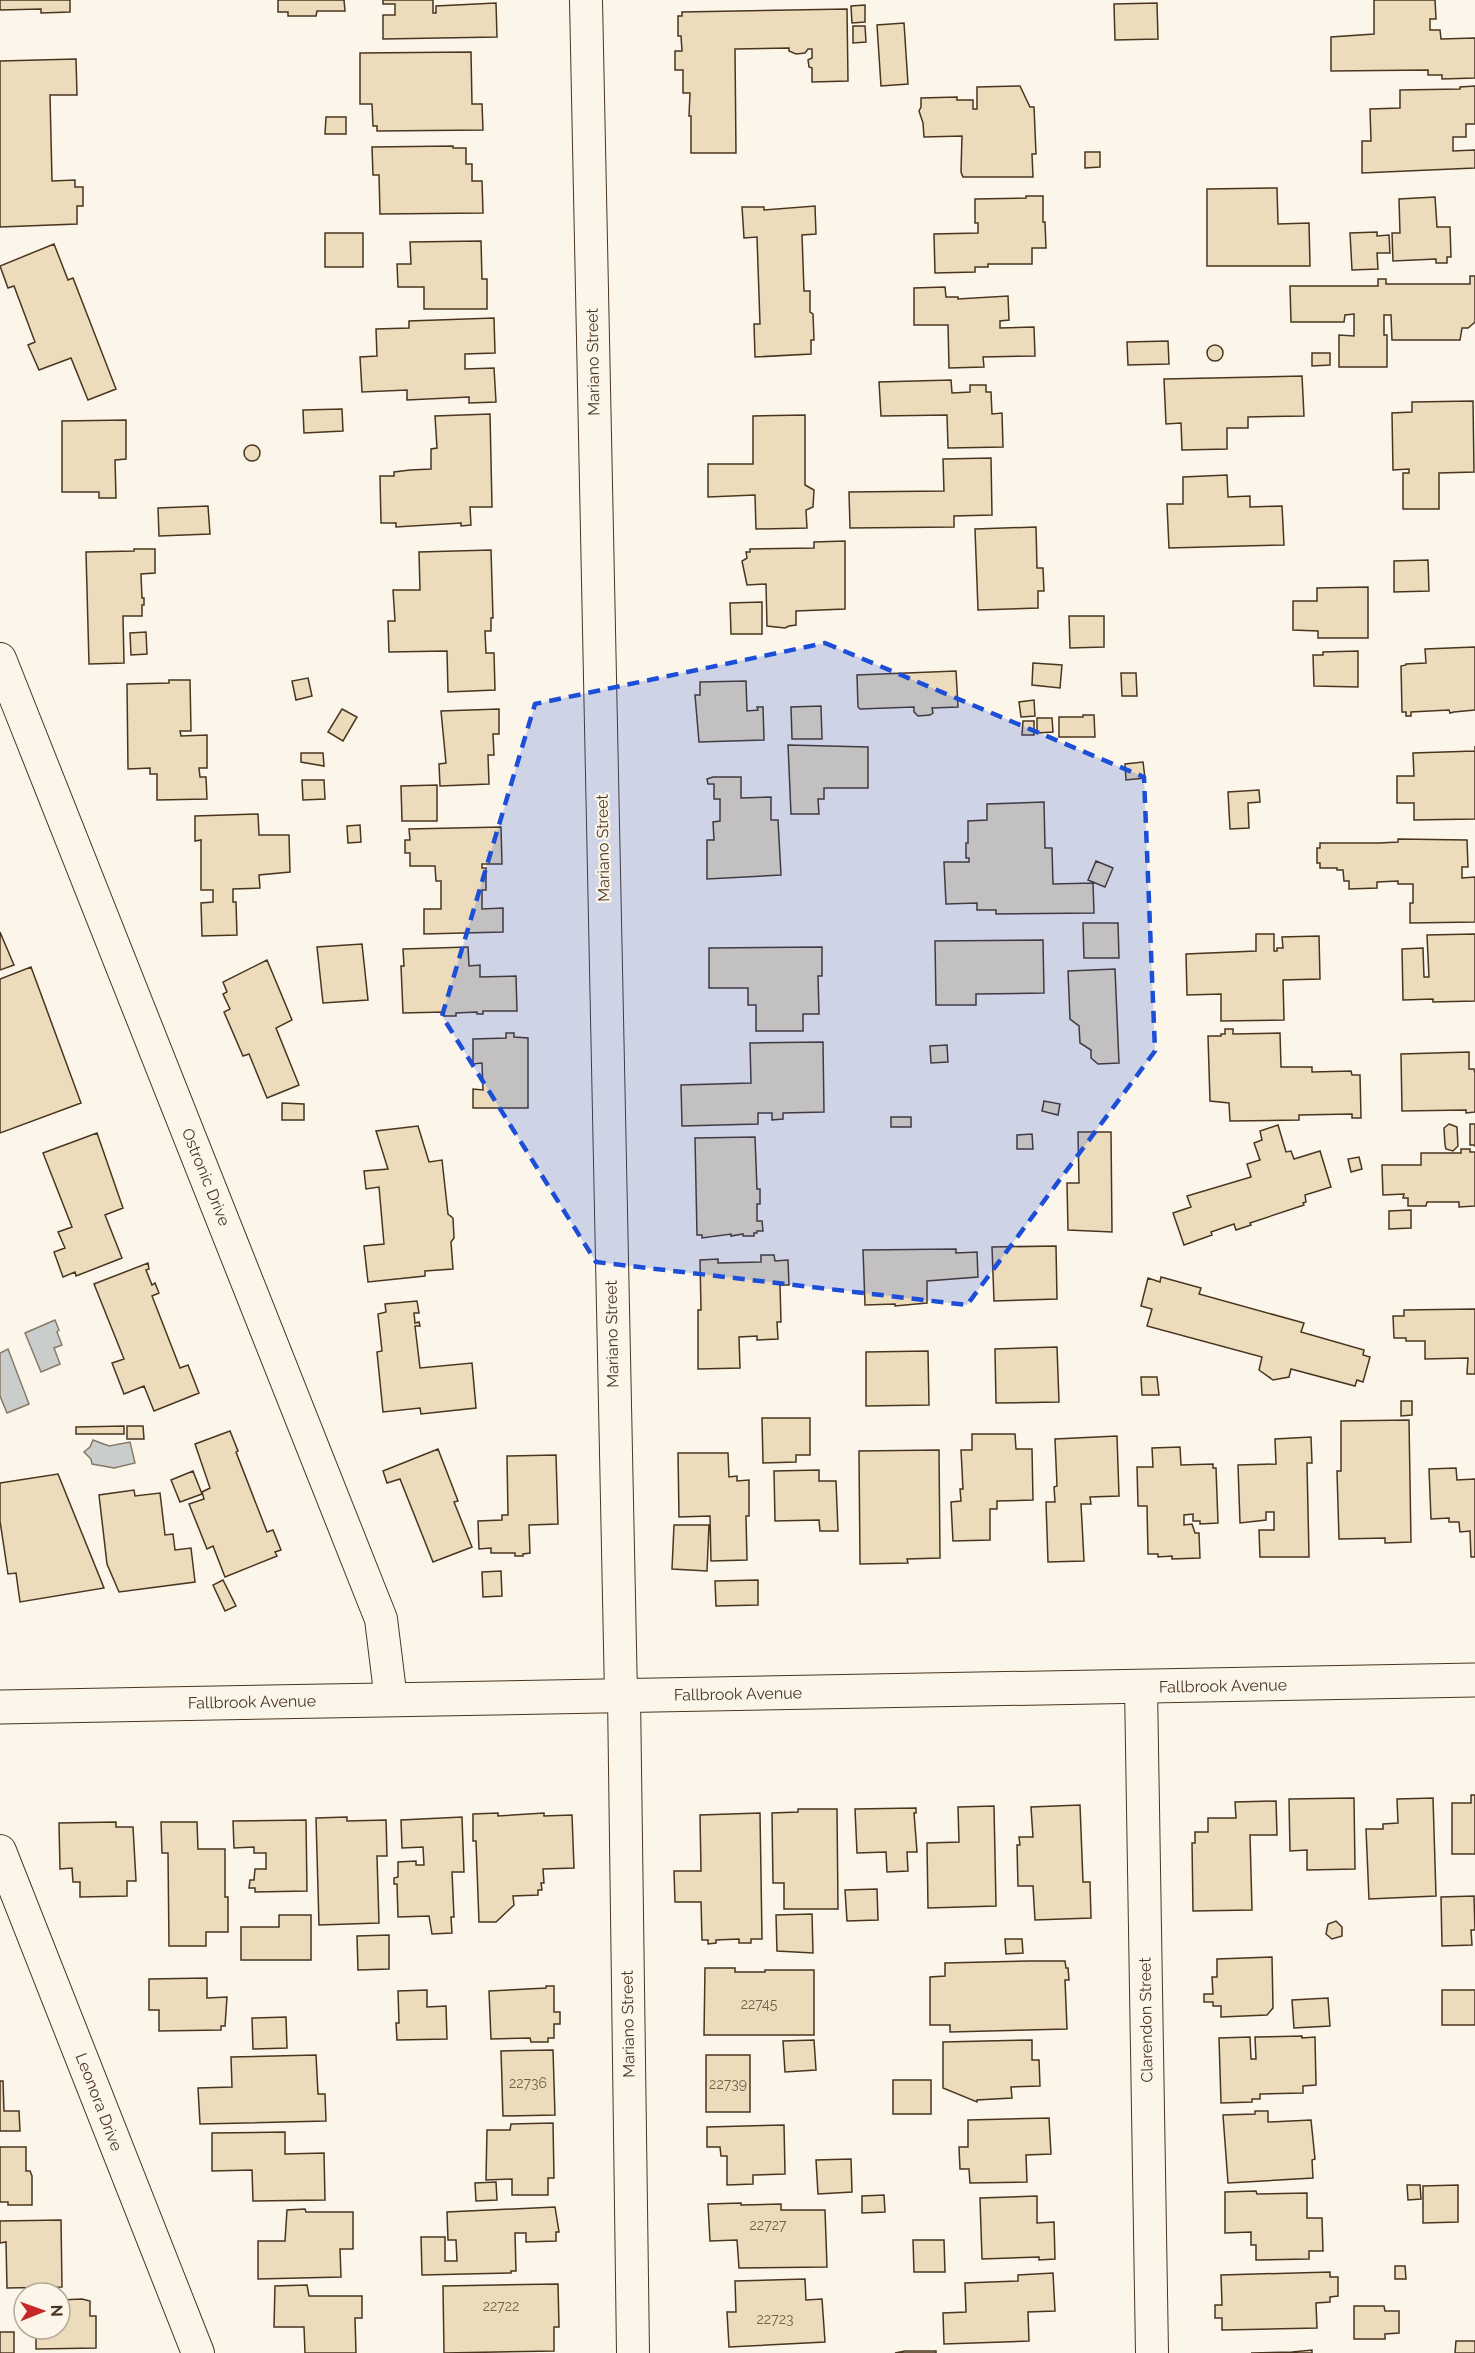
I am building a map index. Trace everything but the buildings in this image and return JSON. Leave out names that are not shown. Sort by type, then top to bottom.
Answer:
[{"type":"main road","name":"Fallbrook Avenue","points":[[0,1707],[1475,1680]]},
{"type":"street","name":"Mariano Street","points":[[586,0],[622,1695],[633,2353]]},
{"type":"street","name":"Ostronic Drive","points":[[0,659],[381,1619],[391,1700]]},
{"type":"street","name":"Clarendon Street","points":[[1140,1687],[1152,2353]]},
{"type":"street","name":"Leonora Drive","points":[[0,1851],[198,2353]]},
{"type":"highlighted area","points":[[825,643],[1144,777],[1155,1051],[967,1305],[596,1262],[442,1016],[535,704]]},
{"type":"shaded area","points":[[55,1320],[62,1345],[54,1348],[60,1364],[41,1372],[25,1333]]},
{"type":"shaded area","points":[[8,1349],[29,1404],[7,1413],[0,1396],[0,1353]]},
{"type":"shaded area","points":[[93,1440],[109,1446],[130,1442],[135,1463],[114,1468],[92,1464],[91,1459],[84,1452]]}]
